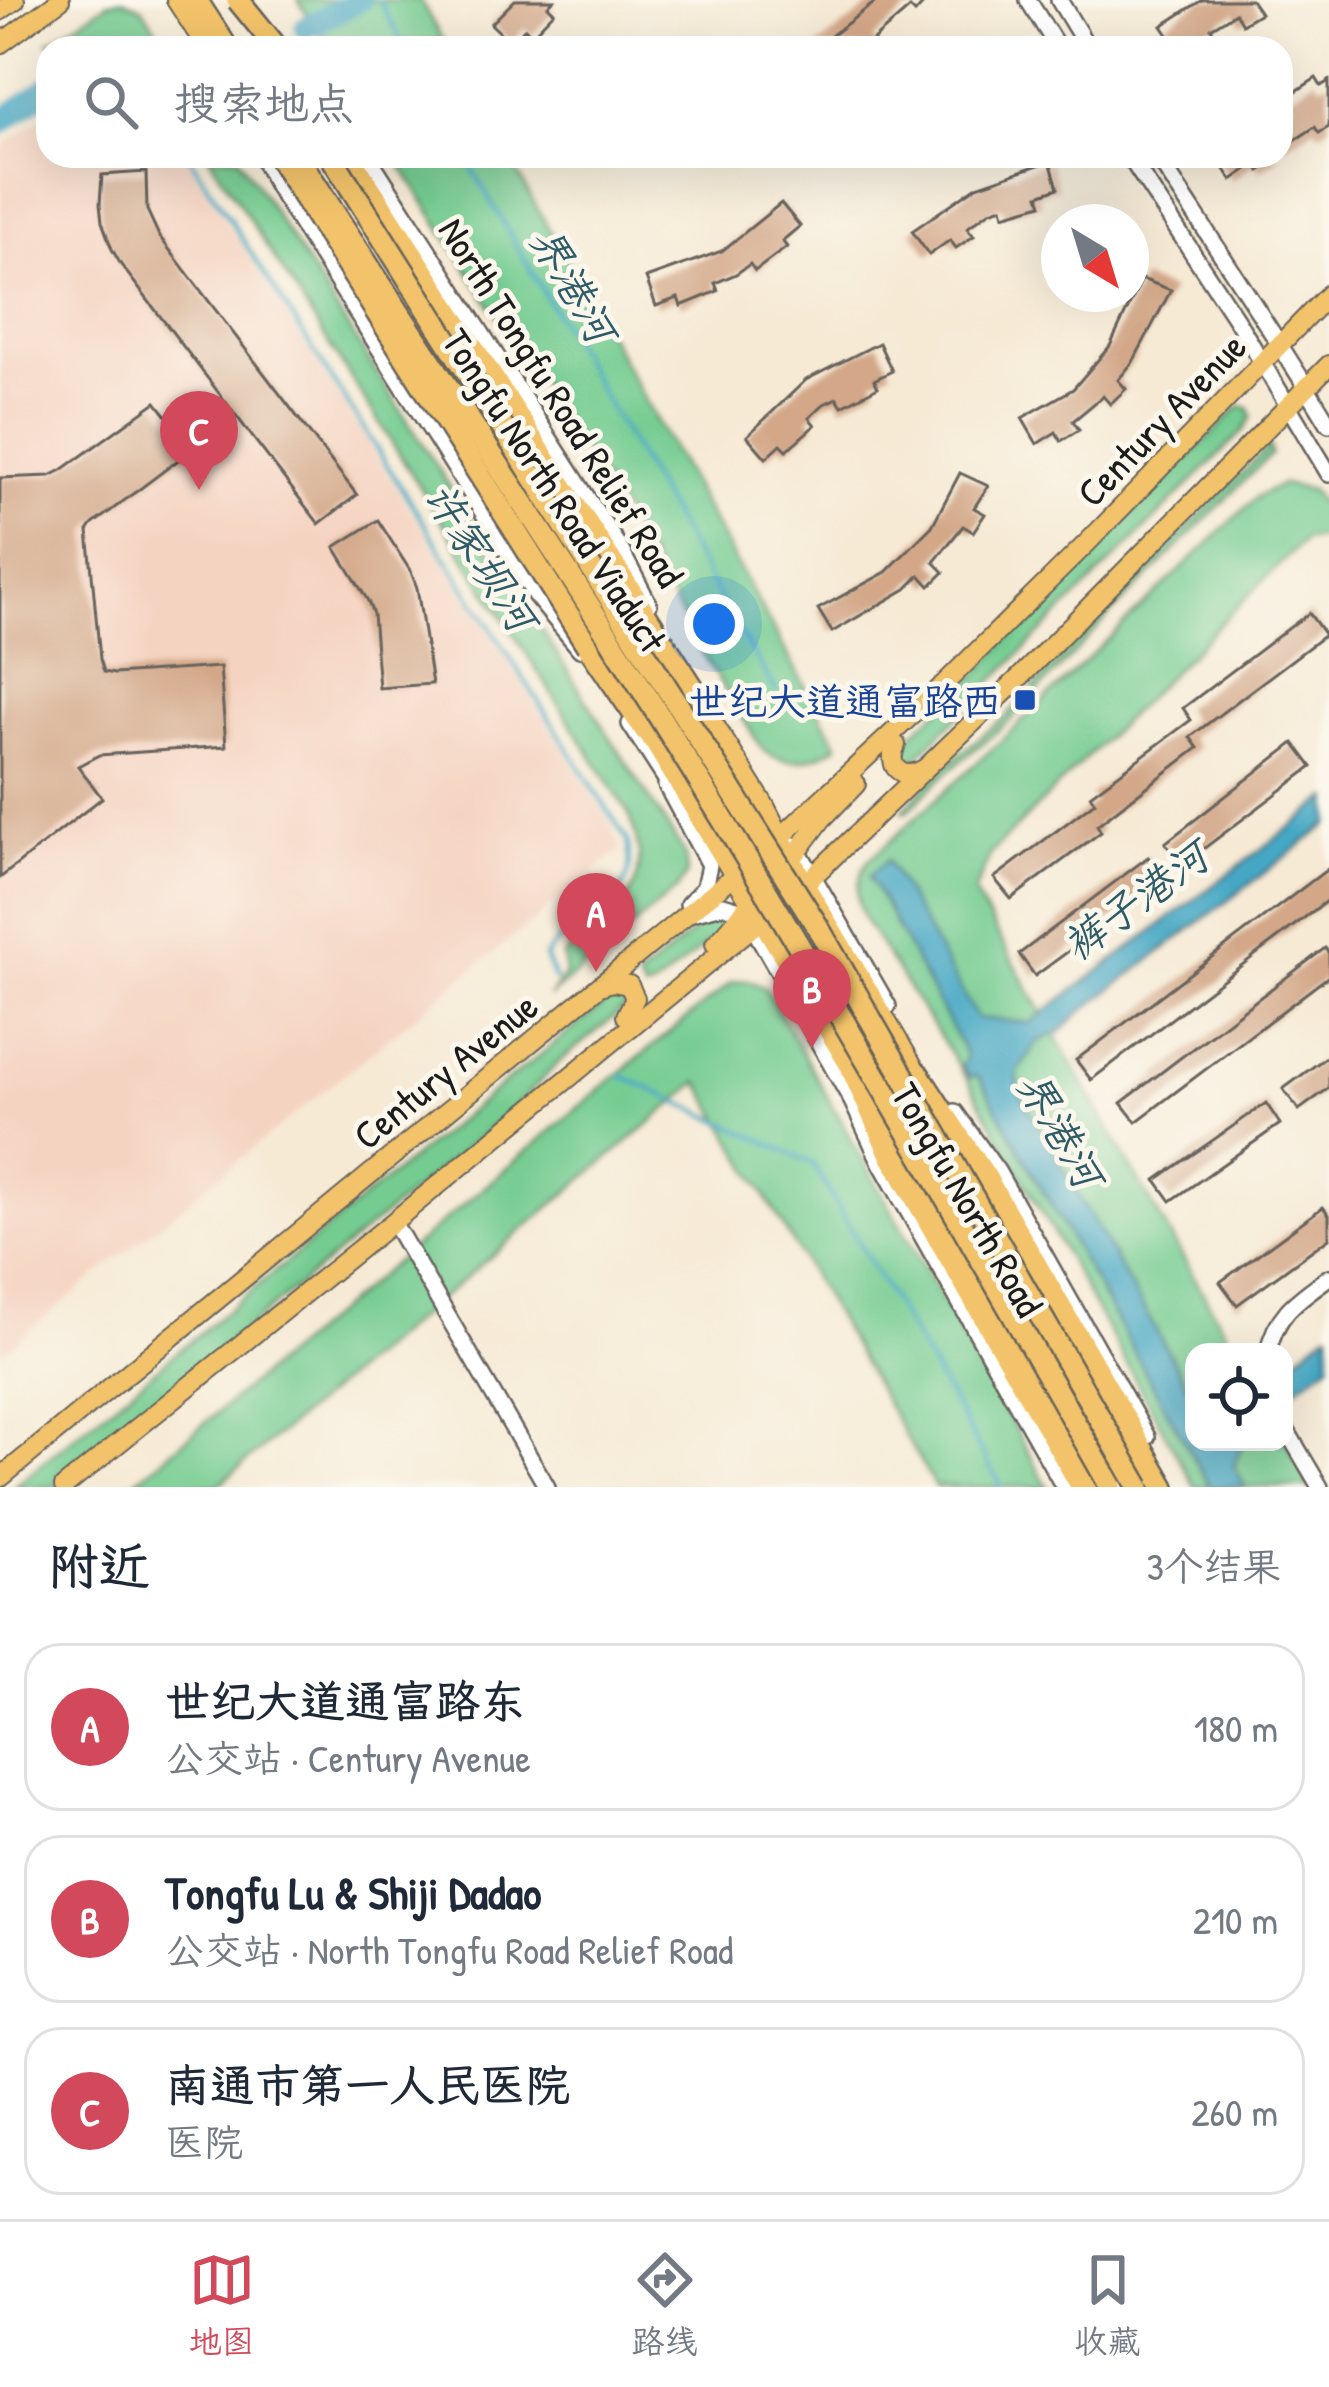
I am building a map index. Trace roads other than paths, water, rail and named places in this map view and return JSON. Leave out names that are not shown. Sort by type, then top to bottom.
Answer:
[{"type":"highway","points":[[239,0],[257,36]]},
{"type":"highway","points":[[239,0],[268,36]]},
{"type":"highway","points":[[189,5],[210,36]]},
{"type":"highway","points":[[189,5],[216,36]]},
{"type":"highway","points":[[290,168],[587,651],[646,731]]},
{"type":"highway","name":"Tongfu North Road Viaduct","points":[[291,168],[674,740],[758,876],[899,1115],[1104,1487]]},
{"type":"highway","name":"Tongfu North Road Viaduct","points":[[340,168],[815,924],[1138,1487]]},
{"type":"highway","points":[[354,168],[697,694]]},
{"type":"highway","points":[[854,1072],[892,1157],[1082,1487]]},
{"type":"highway","points":[[918,1074],[986,1178],[1164,1487]]},
{"type":"main road","points":[[0,11],[15,0]]},
{"type":"main road","points":[[0,44],[60,0]]},
{"type":"main road","points":[[189,5],[201,36]]},
{"type":"main road","name":"Tongfu North Road","points":[[291,168],[613,665],[752,913],[783,952],[808,1011],[885,1112],[1104,1487]]},
{"type":"main road","name":"Tongfu North Road","points":[[354,168],[660,647],[697,694],[767,802],[786,845],[1148,1487]]},
{"type":"main road","name":"Century Avenue","points":[[0,1478],[732,879],[786,845],[1329,294]]},
{"type":"main road","name":"Century Avenue","points":[[64,1487],[467,1161],[752,913],[779,904],[809,880],[1329,365]]},
{"type":"main road","points":[[467,1161],[550,1076],[752,913],[764,876],[786,845],[822,818],[967,676],[1028,602]]},
{"type":"main road","points":[[896,745],[891,755],[898,771],[915,773],[928,766]]},
{"type":"main road","points":[[745,766],[767,802]]},
{"type":"main road","points":[[786,845],[779,904],[783,952],[808,1011]]},
{"type":"main road","points":[[606,981],[622,982],[635,998],[626,1016]]},
{"type":"street","points":[[1028,0],[1050,36]]},
{"type":"street","points":[[1059,0],[1081,36]]},
{"type":"street","points":[[267,168],[535,595],[587,651],[732,879]]},
{"type":"street","name":"North Tongfu Road Relief Road","points":[[376,168],[620,549],[745,766]]},
{"type":"street","points":[[1137,168],[1329,474]]},
{"type":"street","points":[[1165,168],[1329,424]]},
{"type":"street","points":[[606,981],[646,938],[704,888],[710,865],[670,795],[646,731]]},
{"type":"street","points":[[918,1074],[882,984],[830,893],[834,868],[950,745]]},
{"type":"street","points":[[704,851],[732,879]]},
{"type":"street","points":[[809,880],[837,909]]},
{"type":"street","points":[[809,880],[925,1070],[997,1171],[1175,1487]]},
{"type":"street","points":[[691,913],[723,905],[752,913]]},
{"type":"street","points":[[783,952],[870,1078],[1104,1487]]},
{"type":"street","points":[[808,1011],[880,1163],[1064,1487]]},
{"type":"street","points":[[393,1222],[547,1487]]},
{"type":"street","points":[[1271,1343],[1277,1323],[1291,1305],[1329,1276]]},
{"type":"street","points":[[1293,1441],[1320,1487]]},
{"type":"water","points":[[1329,798],[1329,824],[1060,1032],[1037,1042],[1017,1074],[1020,1093],[1185,1381],[1185,1443],[980,1079],[970,1078],[961,1065],[965,1053],[869,876],[887,860],[977,1018],[1030,1023]]},
{"type":"water","points":[[1329,1331],[1329,1364],[1293,1390],[1293,1359]]},
{"type":"water","points":[[1190,1451],[1240,1451],[1234,1466],[1245,1487],[1210,1487]]},
{"type":"waterway","points":[[306,28],[359,0]]},
{"type":"waterway","name":"界港河","points":[[379,0],[398,36]]},
{"type":"waterway","points":[[0,123],[36,97]]},
{"type":"waterway","name":"许家坝河","points":[[197,168],[627,840],[629,869],[621,888],[545,957],[555,980]]},
{"type":"waterway","name":"界港河","points":[[472,168],[776,690]]},
{"type":"waterway","name":"许家坝河","points":[[620,1075],[812,1163],[1002,1487]]},
{"type":"place","name":"南通市第一人民医院","points":[[199,490]]},
{"type":"place","name":"世纪大道通富路西","points":[[1025,700]]},
{"type":"place","name":"世纪大道通富路东","points":[[596,972]]},
{"type":"place","name":"Tongfu Lu & Shiji Dadao","points":[[812,1048]]},
{"type":"water label","name":"裤子港河","points":[[1135,900]]}]
